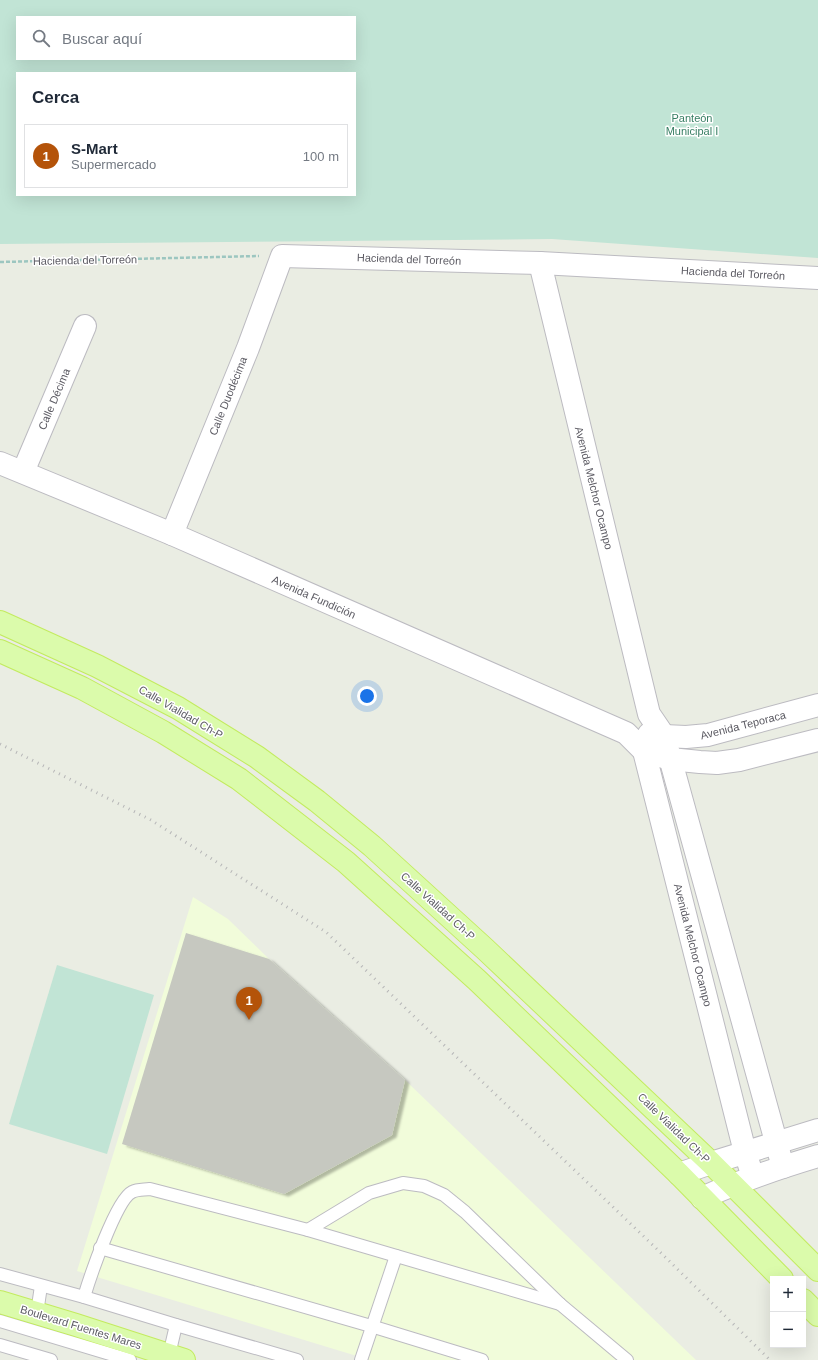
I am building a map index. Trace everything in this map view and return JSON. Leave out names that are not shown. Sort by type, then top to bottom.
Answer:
[{"type":"main road","name":"Calle Vialidad Ch-P","points":[[0,622],[97,666],[178,708],[258,758],[317,801],[372,846],[485,949],[711,1162],[731,1185],[818,1270]]},
{"type":"main road","points":[[0,651],[82,688],[163,732],[239,779],[352,867],[477,980],[679,1174],[779,1276]]},
{"type":"main road","name":"Boulevard Fuentes Mares","points":[[0,1302],[176,1358]]},
{"type":"main road","points":[[806,1303],[818,1315]]},
{"type":"street","name":"Hacienda del Torreón","points":[[282,256],[540,263],[818,278]]},
{"type":"street","name":"Calle Duodécima","points":[[172,534],[248,348],[282,256]]},
{"type":"street","name":"Avenida Melchor Ocampo","points":[[540,263],[645,733],[745,1152],[753,1177]]},
{"type":"street","name":"Calle Décima","points":[[23,472],[85,326]]},
{"type":"street","name":"Avenida Fundición","points":[[0,463],[645,733]]},
{"type":"street","name":"Avenida Teporaca","points":[[645,733],[686,737],[708,736],[818,705]]},
{"type":"street","name":"Avenida Melchor Ocampo","points":[[645,733],[670,760],[783,1167]]},
{"type":"street","points":[[670,760],[700,762],[739,760],[818,740]]},
{"type":"street","points":[[679,1174],[711,1162],[818,1130]]},
{"type":"street","points":[[702,1198],[753,1177],[818,1156]]},
{"type":"lane","points":[[308,1230],[369,1193],[403,1183],[424,1186],[444,1195],[465,1212],[560,1304],[627,1360]]},
{"type":"lane","points":[[84,1297],[100,1248],[122,1204],[131,1192],[150,1189],[308,1230],[560,1304]]},
{"type":"lane","points":[[100,1248],[371,1326],[482,1360]]},
{"type":"lane","points":[[361,1360],[371,1326],[396,1256]]},
{"type":"lane","points":[[0,1274],[84,1297],[176,1326],[297,1360]]},
{"type":"lane","points":[[37,1314],[41,1286]]},
{"type":"lane","points":[[0,1321],[130,1360]]},
{"type":"lane","points":[[176,1326],[176,1358]]},
{"type":"lane","points":[[0,1345],[51,1360]]},
{"type":"path","name":"Hacienda del Torreón","points":[[0,262],[282,256]]},
{"type":"shaded area","points":[[193,897],[228,919],[269,959],[405,1080],[696,1360],[370,1360],[77,1271]]},
{"type":"green space","name":"Panteón Municipal I","points":[[0,0],[818,0],[818,258],[552,239],[0,244]]},
{"type":"green space","points":[[57,965],[154,995],[107,1154],[9,1124]]},
{"type":"building","points":[[186,933],[269,959],[405,1080],[392,1135],[284,1194],[122,1144]]},
{"type":"railway","points":[[0,744],[151,820],[326,932],[660,1252],[770,1360]]},
{"type":"place","name":"S-Mart","points":[[249,1020]]}]
